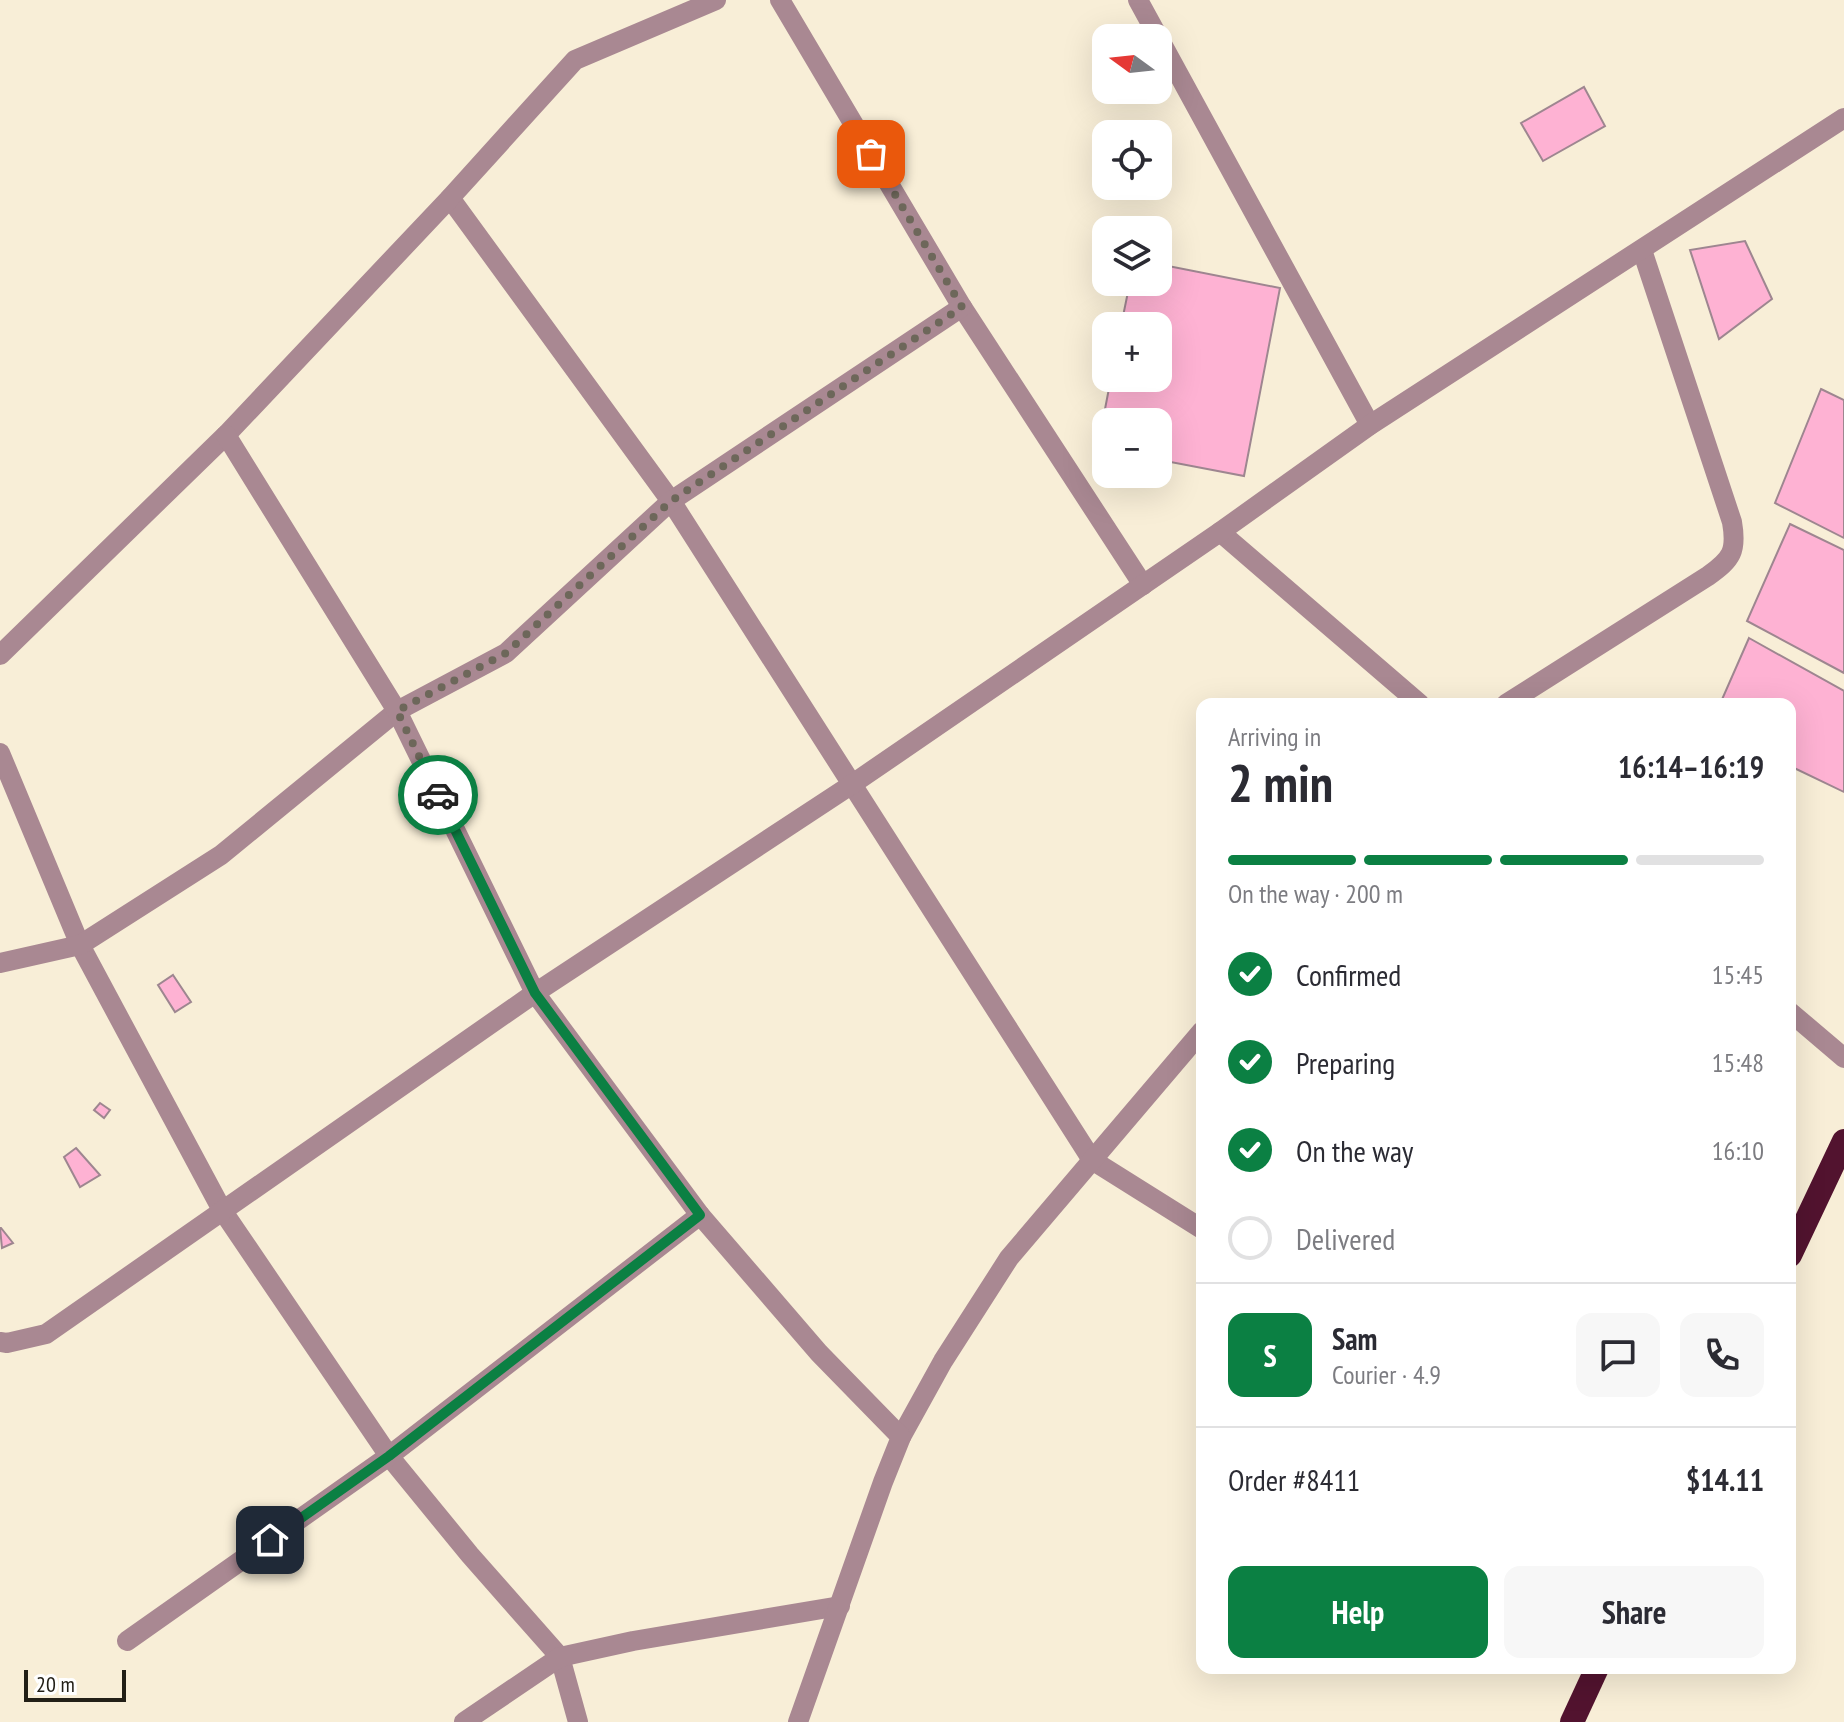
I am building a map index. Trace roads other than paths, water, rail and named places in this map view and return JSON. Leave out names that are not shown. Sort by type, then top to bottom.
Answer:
[{"type":"highway","points":[[1796,1242],[1844,1141]]},
{"type":"highway","points":[[1572,1722],[1594,1674]]},
{"type":"street","points":[[0,655],[226,435],[450,198],[575,60],[716,0]]},
{"type":"street","points":[[780,0],[962,307],[1143,585]]},
{"type":"street","points":[[1138,0],[1370,425]]},
{"type":"street","points":[[0,1342],[46,1334],[535,993],[851,785],[1220,532],[1370,425],[1844,118]]},
{"type":"street","points":[[450,198],[671,501],[1092,1160],[1196,1225]]},
{"type":"street","points":[[1515,698],[1708,576],[1732,555],[1735,541],[1732,522],[1642,250]]},
{"type":"street","points":[[0,963],[80,945],[221,855],[397,711],[506,653],[671,501],[962,307]]},
{"type":"street","points":[[226,435],[397,711],[535,993],[700,1215],[819,1353],[901,1437]]},
{"type":"street","points":[[1220,532],[1413,698]]},
{"type":"street","points":[[0,753],[80,945],[222,1210],[389,1456],[470,1555],[560,1657],[578,1722]]},
{"type":"street","points":[[1796,1017],[1844,1058]]},
{"type":"street","points":[[798,1722],[901,1437],[943,1361],[1009,1258],[1196,1038]]},
{"type":"street","points":[[127,1641],[389,1456],[700,1215]]},
{"type":"street","points":[[464,1722],[560,1657],[633,1641],[840,1606]]}]
